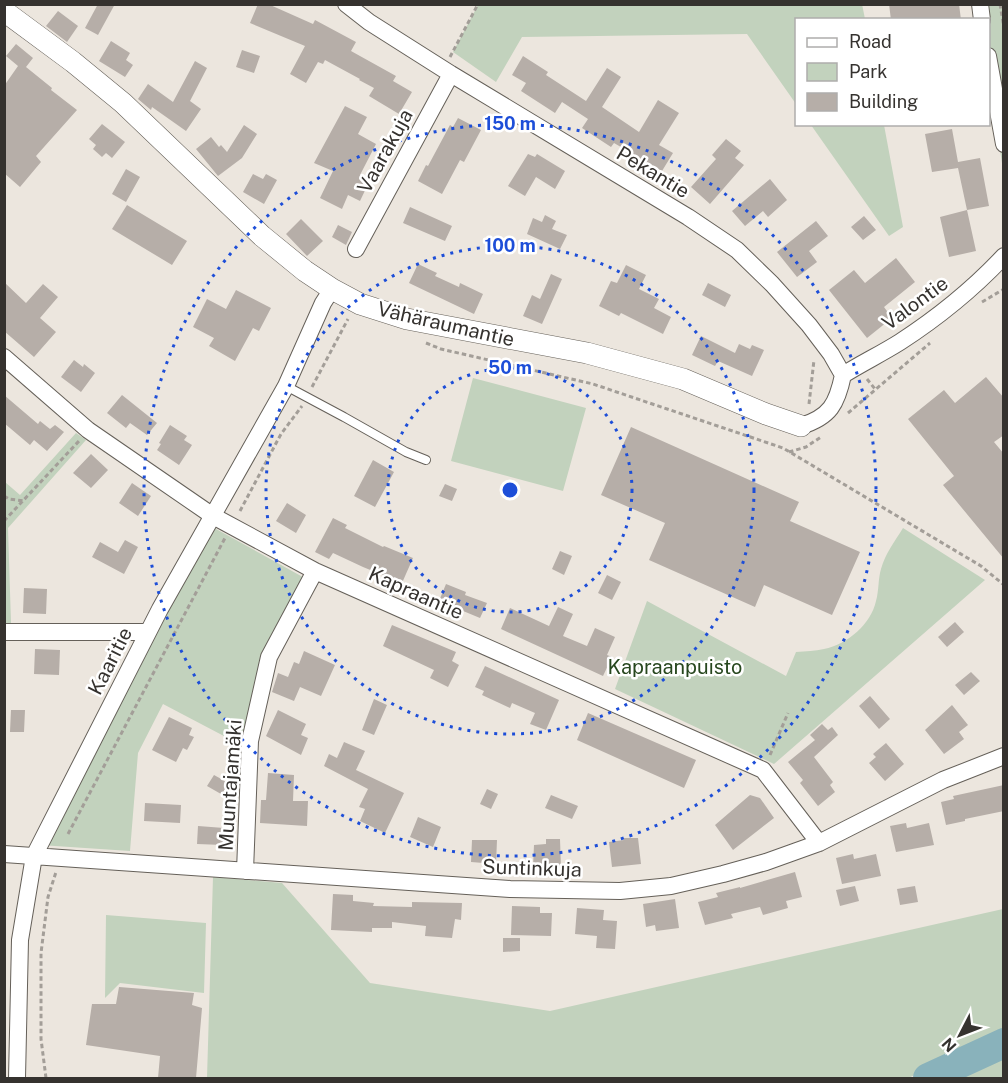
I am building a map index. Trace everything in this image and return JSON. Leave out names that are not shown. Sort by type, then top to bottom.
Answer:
[{"type":"street","name":"Pekantie","points":[[346,4],[369,22],[688,217],[737,250],[809,325],[831,354],[843,375]]},
{"type":"street","name":"Vähäraumantie","points":[[4,11],[73,62],[123,103],[262,236],[305,271],[360,304],[408,319],[587,353],[683,379],[766,414],[804,420]]},
{"type":"street","points":[[990,67],[1004,144]]},
{"type":"street","name":"Vaarakuja","points":[[356,249],[447,71]]},
{"type":"street","name":"Valontie","points":[[843,375],[900,342],[927,323],[991,270],[1004,256]]},
{"type":"street","name":"Kaaritie","points":[[17,1078],[20,940],[34,856],[148,632],[286,386],[323,303],[332,289]]},
{"type":"street","name":"Kapraantie","points":[[4,357],[88,430],[213,516],[315,571],[763,770],[819,843]]},
{"type":"street","points":[[804,420],[815,422],[827,413],[839,395],[843,375]]},
{"type":"street","name":"Muuntajamäki","points":[[245,871],[250,741],[269,657],[315,571]]},
{"type":"street","points":[[4,632],[148,632]]},
{"type":"street","name":"Suntinkuja","points":[[4,854],[510,889],[620,891],[671,886],[766,862],[819,843],[943,780],[1004,756]]},
{"type":"lane","points":[[286,386],[406,452],[426,460]]},
{"type":"path","points":[[447,71],[478,4]]},
{"type":"path","points":[[1000,4],[1004,28]]},
{"type":"path","points":[[973,307],[1004,289]]},
{"type":"path","points":[[68,834],[281,434],[300,410],[350,314]]},
{"type":"path","points":[[855,405],[938,337]]},
{"type":"path","points":[[804,420],[815,352]]},
{"type":"path","points":[[4,521],[88,430]]},
{"type":"path","points":[[4,496],[24,501]]},
{"type":"path","points":[[763,770],[788,713]]},
{"type":"path","points":[[46,1078],[41,1039],[41,952],[48,897],[58,858]]},
{"type":"green space","points":[[862,4],[865,18],[795,18],[795,103],[747,34],[522,37],[496,82],[453,52],[478,5]]},
{"type":"green space","points":[[977,5],[1003,5],[1003,170],[990,83],[990,18],[987,18]]},
{"type":"green space","points":[[812,126],[884,126],[903,227],[889,236]]},
{"type":"green space","points":[[473,378],[586,408],[563,491],[451,461]]},
{"type":"green space","points":[[76,433],[86,440],[8,528],[11,623],[5,623],[5,482],[20,495]]},
{"type":"green space","points":[[207,524],[310,581],[269,657],[241,745],[163,704],[138,753],[130,851],[40,845]]},
{"type":"green space","name":"Kapraanpuisto","points":[[903,528],[985,580],[774,764],[615,689],[647,601],[786,676],[796,652],[821,650],[842,643],[864,625],[876,601],[883,563]]},
{"type":"green space","points":[[213,877],[282,883],[370,983],[550,1011],[1003,909],[1003,1036],[908,1078],[207,1078]]},
{"type":"green space","points":[[106,915],[206,923],[204,993],[120,983],[105,998]]},
{"type":"green space","points":[[1003,1043],[1003,1078],[928,1078]]},
{"type":"building","points":[[98,4],[115,4],[98,35],[85,28]]},
{"type":"building","points":[[258,4],[268,4],[313,24],[315,20],[356,42],[351,51],[396,76],[393,81],[412,92],[399,114],[369,96],[374,88],[325,60],[323,64],[318,62],[306,83],[290,74],[305,46],[250,23]]},
{"type":"building","points":[[889,4],[959,4],[961,18],[891,18]]},
{"type":"building","points":[[58,11],[78,26],[67,42],[46,26]]},
{"type":"building","points":[[111,41],[130,53],[126,60],[133,65],[125,77],[99,61]]},
{"type":"building","points":[[16,44],[33,58],[26,67],[77,110],[36,156],[41,162],[20,187],[4,173],[4,86],[18,66],[6,56]]},
{"type":"building","points":[[242,50],[260,56],[254,73],[236,67]]},
{"type":"building","points":[[523,56],[548,72],[546,75],[586,101],[607,68],[621,77],[602,107],[639,132],[658,100],[679,113],[659,145],[673,153],[662,171],[614,143],[611,147],[582,128],[588,119],[562,102],[555,113],[521,91],[526,83],[512,75]]},
{"type":"building","points":[[195,61],[207,68],[190,101],[201,109],[186,131],[152,107],[151,110],[138,99],[148,84],[173,102]]},
{"type":"building","points":[[345,106],[367,117],[358,134],[376,144],[360,175],[370,180],[360,201],[348,195],[342,209],[320,198],[333,171],[314,163]]},
{"type":"building","points":[[458,118],[481,130],[464,162],[460,160],[442,194],[418,181],[450,125],[453,127]]},
{"type":"building","points":[[102,124],[125,142],[112,158],[106,153],[102,157],[93,149],[96,145],[89,139]]},
{"type":"building","points":[[244,125],[257,134],[242,158],[218,176],[196,149],[211,137],[219,147],[221,145],[227,152]]},
{"type":"building","points":[[952,129],[958,162],[980,158],[989,206],[967,210],[958,168],[932,172],[925,134]]},
{"type":"building","points":[[726,139],[741,151],[735,158],[744,165],[710,204],[691,187],[716,159],[712,155]]},
{"type":"building","points":[[528,154],[535,157],[537,154],[565,171],[555,189],[536,177],[525,196],[508,186]]},
{"type":"building","points":[[126,169],[140,177],[126,202],[112,194]]},
{"type":"building","points":[[253,174],[263,179],[266,174],[277,180],[264,204],[243,192]]},
{"type":"building","points":[[770,179],[787,200],[768,217],[763,211],[745,226],[732,211]]},
{"type":"building","points":[[127,205],[187,241],[172,265],[112,229]]},
{"type":"building","points":[[410,207],[452,226],[445,241],[403,223]]},
{"type":"building","points":[[967,210],[976,251],[949,257],[940,217]]},
{"type":"building","points":[[545,215],[556,221],[552,229],[567,235],[560,249],[527,234],[533,218],[542,222]]},
{"type":"building","points":[[864,216],[876,230],[863,240],[851,227]]},
{"type":"building","points":[[301,219],[323,241],[307,256],[286,234]]},
{"type":"building","points":[[816,221],[828,236],[809,251],[817,262],[797,277],[777,252]]},
{"type":"building","points":[[338,225],[352,232],[346,245],[332,237]]},
{"type":"building","points":[[896,258],[915,282],[884,307],[892,318],[867,338],[829,290],[854,270],[865,283]]},
{"type":"building","points":[[418,264],[437,273],[435,276],[459,287],[460,283],[483,294],[474,314],[409,283]]},
{"type":"building","points":[[626,265],[646,275],[639,289],[659,299],[654,308],[671,317],[663,334],[621,313],[619,316],[599,306],[611,281],[617,283]]},
{"type":"building","points":[[551,274],[562,279],[542,324],[523,316],[532,295],[540,299]]},
{"type":"building","points":[[4,282],[26,303],[43,284],[58,297],[40,318],[56,332],[34,357],[4,331]]},
{"type":"building","points":[[708,283],[731,295],[725,307],[702,295]]},
{"type":"building","points":[[236,290],[271,308],[259,331],[253,328],[235,361],[209,346],[214,338],[193,327],[207,299],[226,309]]},
{"type":"building","points":[[701,336],[735,353],[739,344],[750,349],[752,345],[764,350],[752,376],[718,361],[715,366],[692,355]]},
{"type":"building","points":[[74,360],[83,367],[84,364],[95,373],[81,392],[61,377]]},
{"type":"building","points":[[986,377],[1004,398],[1004,435],[994,442],[1004,454],[1004,559],[943,485],[954,476],[908,419],[944,390],[955,403]]},
{"type":"building","points":[[4,395],[38,424],[40,421],[50,429],[55,425],[64,432],[47,451],[34,440],[30,445],[4,423]]},
{"type":"building","points":[[122,395],[157,423],[147,435],[130,423],[126,428],[107,413]]},
{"type":"building","points":[[170,425],[187,436],[184,440],[192,445],[179,465],[157,450]]},
{"type":"building","points":[[631,427],[799,502],[790,521],[860,552],[832,615],[764,585],[755,607],[649,560],[665,523],[601,495]]},
{"type":"building","points":[[91,454],[108,470],[91,488],[73,473]]},
{"type":"building","points":[[373,460],[394,472],[375,507],[354,496]]},
{"type":"building","points":[[132,483],[151,496],[138,516],[119,503]]},
{"type":"building","points":[[445,484],[457,489],[452,501],[439,496]]},
{"type":"building","points":[[287,503],[306,515],[296,533],[276,521]]},
{"type":"building","points":[[333,518],[347,525],[345,528],[383,547],[413,558],[402,583],[333,553],[329,559],[315,552]]},
{"type":"building","points":[[125,540],[138,547],[124,574],[92,557],[100,542],[118,552]]},
{"type":"building","points":[[560,551],[572,556],[564,575],[552,569]]},
{"type":"building","points":[[607,575],[621,582],[612,600],[598,593]]},
{"type":"building","points":[[446,584],[466,592],[465,595],[487,603],[480,618],[439,601]]},
{"type":"building","points":[[24,588],[47,589],[46,614],[23,613]]},
{"type":"building","points":[[558,607],[573,614],[563,636],[587,646],[595,628],[615,637],[607,655],[612,657],[603,676],[501,629],[510,608],[549,626]]},
{"type":"building","points":[[955,622],[964,632],[947,647],[938,637]]},
{"type":"building","points":[[392,625],[456,652],[452,661],[459,665],[448,687],[430,678],[434,670],[383,646]]},
{"type":"building","points":[[35,649],[60,650],[59,675],[34,674]]},
{"type":"building","points":[[304,651],[335,665],[321,696],[300,687],[294,701],[272,692],[278,673],[288,677],[294,662],[299,664]]},
{"type":"building","points":[[485,666],[559,700],[546,730],[530,724],[535,713],[512,703],[510,708],[482,695],[484,691],[475,687]]},
{"type":"building","points":[[971,672],[980,681],[964,695],[955,685]]},
{"type":"building","points":[[870,696],[890,719],[879,729],[859,706]]},
{"type":"building","points":[[374,699],[387,705],[374,735],[362,730]]},
{"type":"building","points":[[952,705],[968,725],[959,732],[964,739],[944,754],[925,730]]},
{"type":"building","points":[[11,710],[25,710],[24,732],[10,732]]},
{"type":"building","points":[[278,710],[306,724],[301,735],[308,738],[301,755],[266,736]]},
{"type":"building","points":[[588,713],[696,760],[684,788],[577,740]]},
{"type":"building","points":[[169,717],[192,728],[189,735],[194,737],[187,750],[183,748],[176,762],[152,750]]},
{"type":"building","points":[[822,724],[828,730],[832,727],[838,735],[814,757],[833,782],[830,785],[835,792],[818,806],[800,783],[803,780],[788,762],[815,740],[810,735]]},
{"type":"building","points":[[344,742],[365,751],[356,770],[404,793],[385,833],[360,821],[365,809],[359,807],[368,789],[324,766],[329,754],[337,758]]},
{"type":"building","points":[[886,743],[904,764],[885,781],[869,763],[876,757],[873,754]]},
{"type":"building","points":[[268,773],[294,775],[293,801],[308,801],[307,826],[260,823],[261,800],[266,800]]},
{"type":"building","points":[[214,775],[234,786],[228,798],[207,786]]},
{"type":"building","points":[[1004,785],[1004,811],[946,825],[941,802],[954,799],[953,796]]},
{"type":"building","points":[[487,789],[498,794],[491,809],[480,804]]},
{"type":"building","points":[[551,795],[578,806],[572,819],[545,808]]},
{"type":"building","points":[[750,795],[760,798],[774,818],[733,850],[715,825]]},
{"type":"building","points":[[145,803],[181,805],[180,823],[144,821]]},
{"type":"building","points":[[418,817],[441,827],[433,847],[410,837]]},
{"type":"building","points":[[906,823],[907,828],[929,823],[934,845],[896,852],[890,826]]},
{"type":"building","points":[[198,826],[224,828],[223,845],[197,844]]},
{"type":"building","points":[[623,838],[638,838],[641,864],[612,867],[609,842],[624,840]]},
{"type":"building","points":[[546,839],[560,839],[561,868],[533,867],[534,845],[546,844]]},
{"type":"building","points":[[472,840],[497,840],[496,864],[471,862]]},
{"type":"building","points":[[853,854],[854,859],[876,854],[881,876],[842,884],[836,858]]},
{"type":"building","points":[[795,872],[802,897],[786,901],[788,908],[763,915],[760,907],[731,914],[733,918],[705,925],[698,902],[718,897],[716,893]]},
{"type":"building","points":[[855,886],[859,901],[840,906],[836,890]]},
{"type":"building","points":[[915,886],[918,902],[900,905],[897,889]]},
{"type":"building","points":[[333,894],[353,895],[353,901],[374,903],[373,906],[412,907],[412,902],[462,903],[461,920],[455,919],[452,938],[425,936],[426,926],[392,922],[392,928],[372,928],[372,932],[331,930]]},
{"type":"building","points":[[675,899],[679,928],[656,931],[655,925],[646,927],[643,904]]},
{"type":"building","points":[[512,906],[540,907],[540,913],[552,913],[551,936],[511,935]]},
{"type":"building","points":[[577,908],[604,910],[603,920],[617,921],[615,949],[596,948],[597,936],[575,934]]},
{"type":"building","points":[[503,938],[520,938],[520,951],[503,952]]},
{"type":"building","points":[[119,987],[194,993],[192,1005],[202,1008],[196,1078],[158,1078],[160,1056],[86,1045],[92,1004],[116,1004]]},
{"type":"waterway","points":[[928,1078],[1004,1043]]}]
